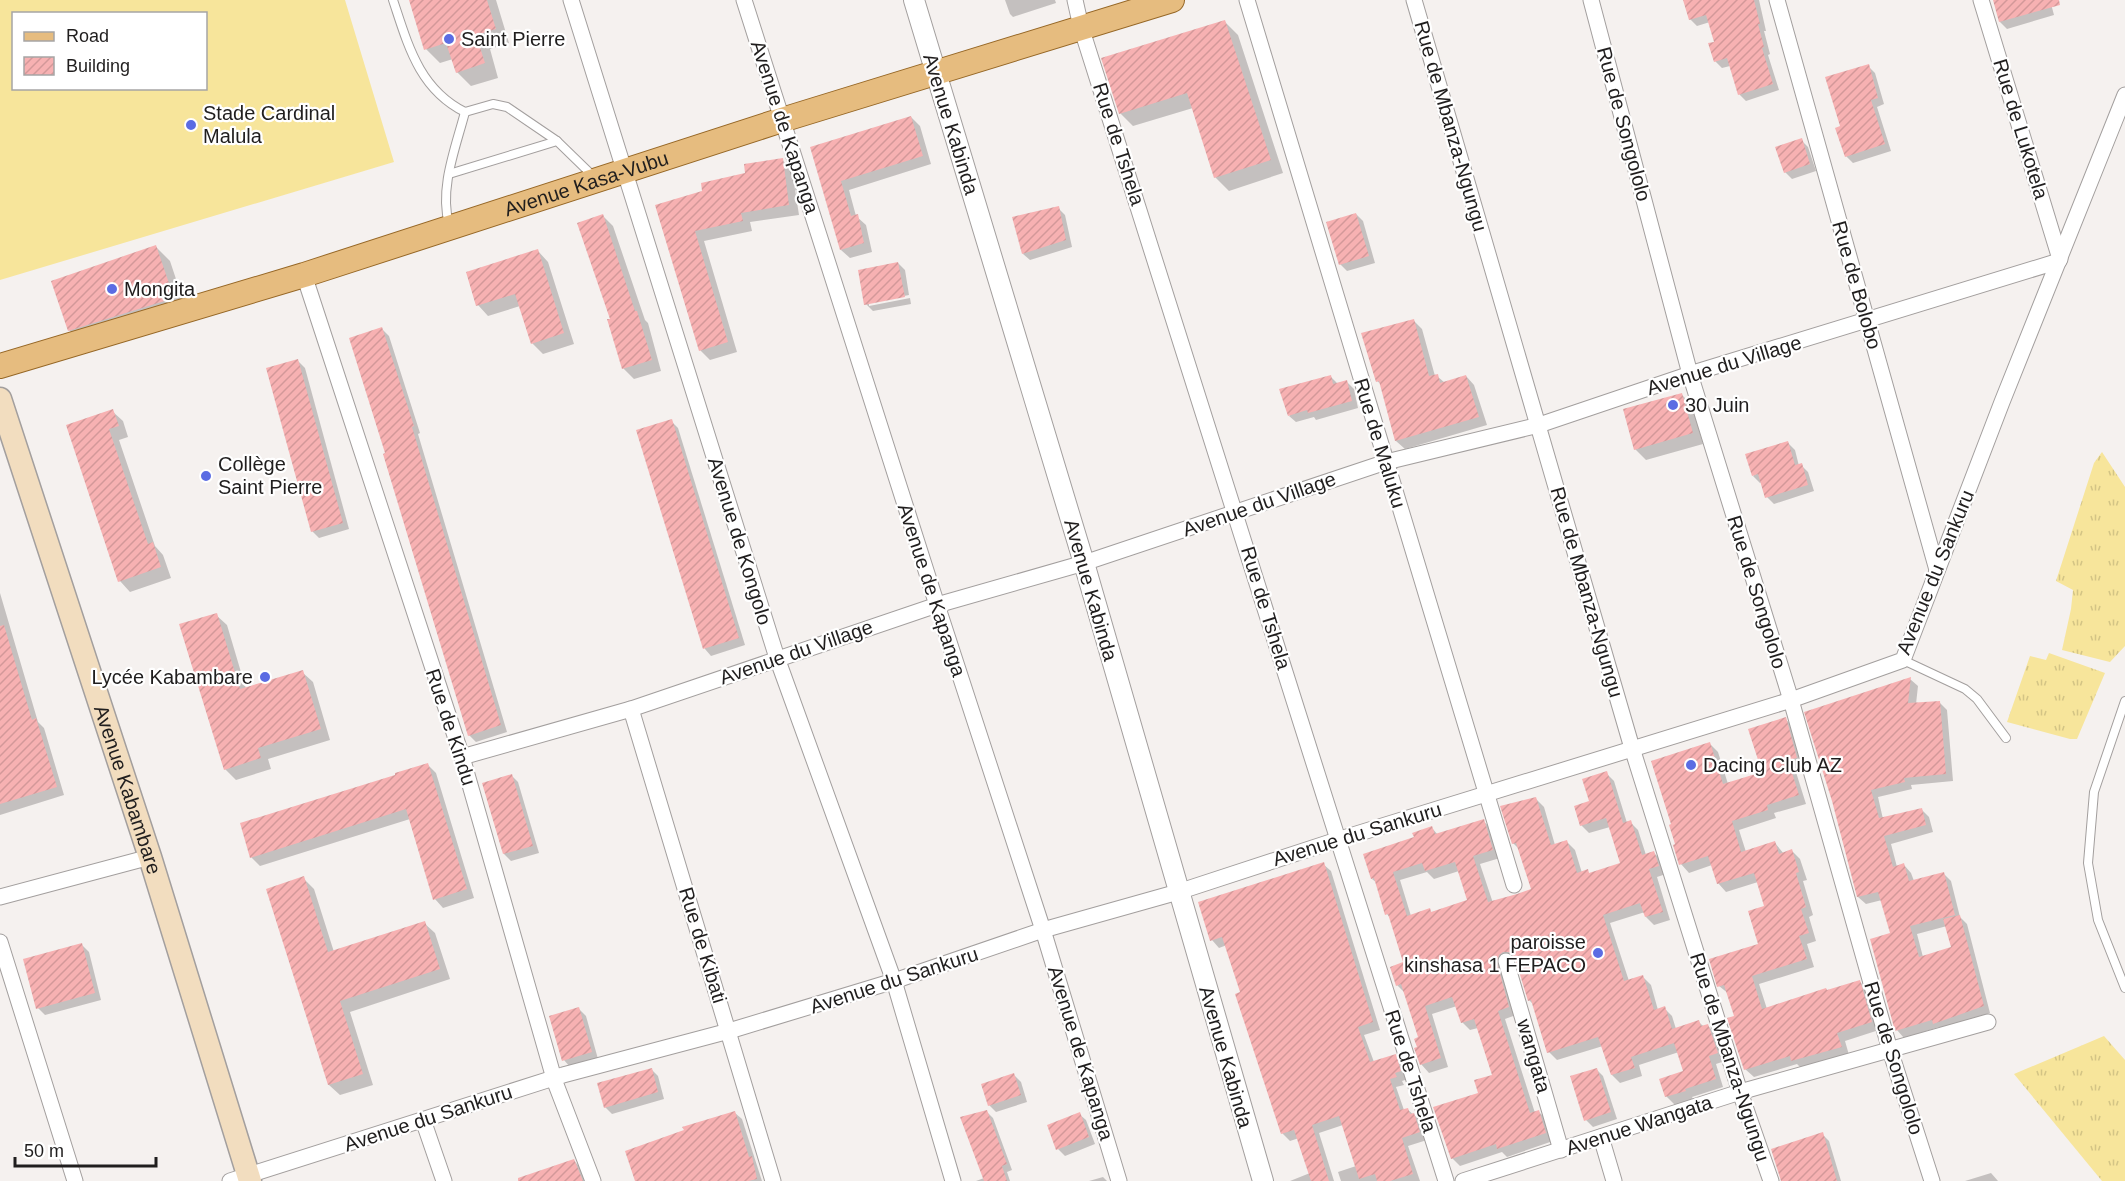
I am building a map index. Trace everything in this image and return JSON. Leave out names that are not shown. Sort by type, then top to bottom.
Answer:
[{"type":"main road","name":"Avenue Kasa-Vubu","points":[[0,366],[304,275],[782,120],[1172,0]]},
{"type":"main road","name":"Avenue Kabambare","points":[[0,399],[150,857],[243,1179]]},
{"type":"street","name":"Avenue de Kongolo","points":[[571,0],[777,658],[894,981],[953,1181]]},
{"type":"street","name":"Avenue de Kapanga","points":[[744,0],[1043,930],[1119,1181]]},
{"type":"street","name":"Avenue Kabinda","points":[[914,0],[1084,563],[1263,1181]]},
{"type":"street","name":"Rue de Tshela","points":[[1075,0],[1081,27],[1446,1181]]},
{"type":"street","name":"Rue de Maluku","points":[[1247,0],[1514,885]]},
{"type":"street","name":"Rue de Mbanza-Ngungu","points":[[1414,0],[1632,748],[1740,1092],[1771,1181]]},
{"type":"street","name":"Rue de Songololo","points":[[1592,0],[1690,374],[1791,700],[1890,1050],[1932,1181]]},
{"type":"street","name":"Rue de Bolobo","points":[[1777,0],[1937,570]]},
{"type":"street","name":"Rue de Lukotela","points":[[1981,0],[2059,260]]},
{"type":"street","name":"Avenue du Sankuru","points":[[243,1179],[554,1078],[729,1031],[894,981],[1043,930],[1178,892],[1337,840],[1791,700],[1903,660],[2125,95]]},
{"type":"street","name":"Avenue du Village","points":[[462,757],[631,709],[937,605],[1084,563],[1386,462],[1539,425],[1690,374],[2059,260]]},
{"type":"street","name":"Rue de Kindu","points":[[304,275],[462,757],[554,1078],[593,1181]]},
{"type":"street","name":"Rue de Kibati","points":[[631,709],[772,1181]]},
{"type":"street","points":[[0,897],[150,857]]},
{"type":"street","points":[[0,942],[75,1181]]},
{"type":"street","name":"wangata","points":[[1506,962],[1561,1150]]},
{"type":"street","name":"Avenue Wangata","points":[[1463,1181],[1740,1092],[1988,1022]]},
{"type":"street","points":[[423,1120],[444,1181]]},
{"type":"street","points":[[1601,1137],[1614,1181]]},
{"type":"lane","points":[[393,0],[412,54],[433,90],[448,104],[465,112],[493,104],[507,107],[557,141],[597,180]]},
{"type":"lane","points":[[450,228],[445,210],[449,174],[465,112]]},
{"type":"lane","points":[[449,174],[557,141]]},
{"type":"lane","points":[[1903,660],[1965,689],[1977,699],[2006,738]]},
{"type":"lane","points":[[2125,700],[2094,792],[2088,863],[2098,920],[2125,988]]},
{"type":"green space","name":"Stade Cardinal Malula","points":[[0,0],[345,0],[394,162],[0,280]]},
{"type":"green space","points":[[2102,452],[2125,487],[2125,646],[2110,662],[2062,650],[2073,590],[2056,581],[2094,463]]},
{"type":"green space","points":[[2049,653],[2105,673],[2077,739],[2007,722],[2030,656],[2046,660]]},
{"type":"green space","points":[[2104,1036],[2125,1060],[2125,1181],[2102,1181],[2014,1074]]},
{"type":"building","name":"Saint Pierre","points":[[409,0],[487,0],[496,29],[476,35],[485,63],[456,73],[446,43],[424,50]]},
{"type":"building","points":[[1683,0],[1754,0],[1764,47],[1762,48],[1773,84],[1738,95],[1727,58],[1714,62],[1708,43],[1714,42],[1706,15],[1689,20]]},
{"type":"building","points":[[1993,0],[2059,0],[2060,5],[1999,22]]},
{"type":"building","points":[[1225,20],[1271,160],[1214,178],[1187,93],[1119,114],[1101,58]]},
{"type":"building","points":[[1869,64],[1878,98],[1871,100],[1885,144],[1845,157],[1835,128],[1840,126],[1825,77]]},
{"type":"building","points":[[911,116],[923,156],[841,181],[851,216],[858,214],[864,243],[840,250],[810,147]]},
{"type":"building","points":[[1802,138],[1810,164],[1784,173],[1775,147]]},
{"type":"building","points":[[783,158],[789,205],[741,213],[743,221],[695,231],[728,342],[699,351],[655,205],[702,191],[701,183],[745,173],[744,164]]},
{"type":"building","points":[[1059,206],[1066,240],[1022,254],[1012,217]]},
{"type":"building","points":[[1356,213],[1369,256],[1339,265],[1326,222]]},
{"type":"building","points":[[603,214],[652,360],[622,369],[607,319],[610,319],[577,223]]},
{"type":"building","name":"Mongita","points":[[156,245],[174,298],[68,331],[51,281]]},
{"type":"building","points":[[538,249],[564,333],[531,344],[515,294],[476,306],[466,272]]},
{"type":"building","points":[[898,262],[905,297],[864,305],[858,270]]},
{"type":"building","points":[[1414,319],[1429,376],[1438,374],[1440,383],[1466,375],[1479,417],[1395,441],[1379,381],[1376,382],[1361,333]]},
{"type":"building","points":[[382,327],[414,426],[412,427],[501,725],[468,736],[349,338]]},
{"type":"building","points":[[298,359],[343,523],[311,532],[266,368]]},
{"type":"building","points":[[1331,375],[1333,384],[1347,380],[1352,401],[1288,416],[1279,389]]},
{"type":"building","points":[[1682,393],[1693,433],[1634,450],[1623,409]]},
{"type":"building","points":[[113,409],[119,426],[109,429],[148,544],[153,542],[161,567],[118,582],[66,425]]},
{"type":"building","points":[[672,419],[739,638],[703,649],[636,430]]},
{"type":"building","points":[[1788,441],[1795,465],[1802,463],[1808,485],[1765,498],[1758,474],[1752,476],[1745,454]]},
{"type":"building","points":[[217,613],[240,689],[303,670],[321,729],[258,748],[261,758],[224,770],[179,624]]},
{"type":"building","points":[[4,625],[32,720],[36,718],[57,787],[0,804],[0,626]]},
{"type":"building","points":[[1911,677],[1908,703],[1940,701],[1946,774],[1904,778],[1905,782],[1871,790],[1879,818],[1922,808],[1926,825],[1884,836],[1893,867],[1904,863],[1909,881],[1944,872],[1955,915],[1910,926],[1919,957],[1951,947],[1943,919],[1960,915],[1984,1006],[1933,1024],[1932,1020],[1895,1031],[1870,939],[1890,933],[1878,892],[1857,897],[1832,801],[1804,712]]},
{"type":"building","points":[[1786,717],[1797,758],[1788,760],[1799,795],[1767,805],[1768,810],[1732,821],[1741,852],[1775,841],[1779,854],[1792,849],[1806,907],[1801,909],[1809,933],[1799,936],[1807,959],[1752,976],[1762,1009],[1826,988],[1827,990],[1860,980],[1872,1022],[1837,1033],[1842,1047],[1791,1061],[1790,1056],[1744,1070],[1727,1018],[1734,1016],[1724,985],[1717,987],[1709,959],[1758,944],[1748,911],[1764,906],[1754,873],[1717,884],[1708,856],[1679,865],[1669,825],[1671,824],[1651,761],[1710,742],[1723,784],[1762,772],[1748,729]]},
{"type":"building","points":[[428,763],[467,889],[433,900],[406,809],[250,858],[240,823]]},
{"type":"building","points":[[1607,771],[1623,823],[1631,820],[1642,855],[1654,851],[1659,866],[1649,869],[1663,912],[1645,917],[1640,903],[1603,915],[1624,981],[1643,975],[1654,1010],[1665,1006],[1672,1029],[1699,1020],[1701,1026],[1708,1024],[1718,1053],[1709,1056],[1716,1079],[1665,1097],[1659,1079],[1683,1071],[1674,1043],[1631,1057],[1635,1068],[1611,1075],[1598,1037],[1547,1053],[1515,958],[1509,952],[1503,952],[1499,955],[1497,963],[1509,1007],[1498,1011],[1530,1113],[1539,1110],[1546,1133],[1497,1149],[1496,1144],[1451,1159],[1433,1107],[1478,1093],[1474,1080],[1492,1075],[1474,1019],[1461,1023],[1452,997],[1425,1006],[1441,1058],[1420,1065],[1414,1048],[1417,1047],[1414,1039],[1418,1037],[1401,984],[1396,986],[1390,967],[1403,962],[1388,914],[1385,915],[1374,878],[1371,879],[1363,854],[1414,837],[1412,833],[1432,826],[1435,834],[1484,819],[1493,850],[1473,856],[1488,902],[1517,894],[1531,889],[1516,843],[1512,844],[1500,806],[1536,797],[1551,845],[1567,840],[1577,873],[1588,869],[1589,873],[1620,863],[1606,818],[1580,826],[1574,806],[1589,801],[1582,779]],"holes":[[[1455,862],[1467,900],[1431,912],[1430,908],[1407,916],[1393,872],[1422,863],[1425,871]]]},
{"type":"building","points":[[512,774],[533,846],[503,854],[482,783]]},
{"type":"building","points":[[1324,862],[1373,1022],[1358,1027],[1370,1062],[1396,1054],[1401,1071],[1395,1073],[1397,1077],[1390,1079],[1400,1110],[1408,1108],[1410,1114],[1414,1113],[1420,1132],[1402,1138],[1413,1174],[1390,1181],[1377,1181],[1375,1174],[1359,1179],[1339,1116],[1312,1125],[1329,1181],[1311,1181],[1294,1130],[1281,1134],[1235,994],[1240,992],[1222,937],[1210,941],[1198,902]]},
{"type":"building","points":[[304,876],[328,952],[425,921],[440,969],[340,1001],[363,1074],[328,1085],[266,889]]},
{"type":"building","points":[[82,943],[95,993],[36,1009],[23,959]]},
{"type":"building","points":[[579,1007],[592,1052],[562,1061],[549,1016]]},
{"type":"building","points":[[652,1068],[658,1092],[604,1108],[597,1083]]},
{"type":"building","points":[[1597,1068],[1611,1112],[1584,1121],[1570,1076]]},
{"type":"building","points":[[1014,1073],[1021,1095],[988,1106],[981,1084]]},
{"type":"building","points":[[987,1110],[1007,1164],[1002,1166],[1007,1181],[984,1181],[960,1117]]},
{"type":"building","points":[[735,1111],[749,1157],[752,1156],[757,1179],[748,1181],[635,1181],[625,1151],[684,1130],[682,1127]]},
{"type":"building","points":[[1080,1112],[1089,1137],[1056,1150],[1047,1125]]},
{"type":"building","points":[[1823,1132],[1837,1181],[1781,1181],[1771,1149]]},
{"type":"building","points":[[574,1159],[583,1181],[518,1181],[518,1178]]},
{"type":"place","name":"Saint Pierre","points":[[449,39]]},
{"type":"place","name":"Stade Cardinal Malula","points":[[191,125]]},
{"type":"place","name":"Mongita","points":[[112,289]]},
{"type":"place","name":"30 Juin","points":[[1673,405]]},
{"type":"place","name":"Collège Saint Pierre","points":[[206,476]]},
{"type":"place","name":"Lycée Kabambare","points":[[265,677]]},
{"type":"place","name":"Dacing Club AZ","points":[[1691,765]]},
{"type":"place","name":"paroisse kinshasa 1 FEPACO","points":[[1598,953]]}]
